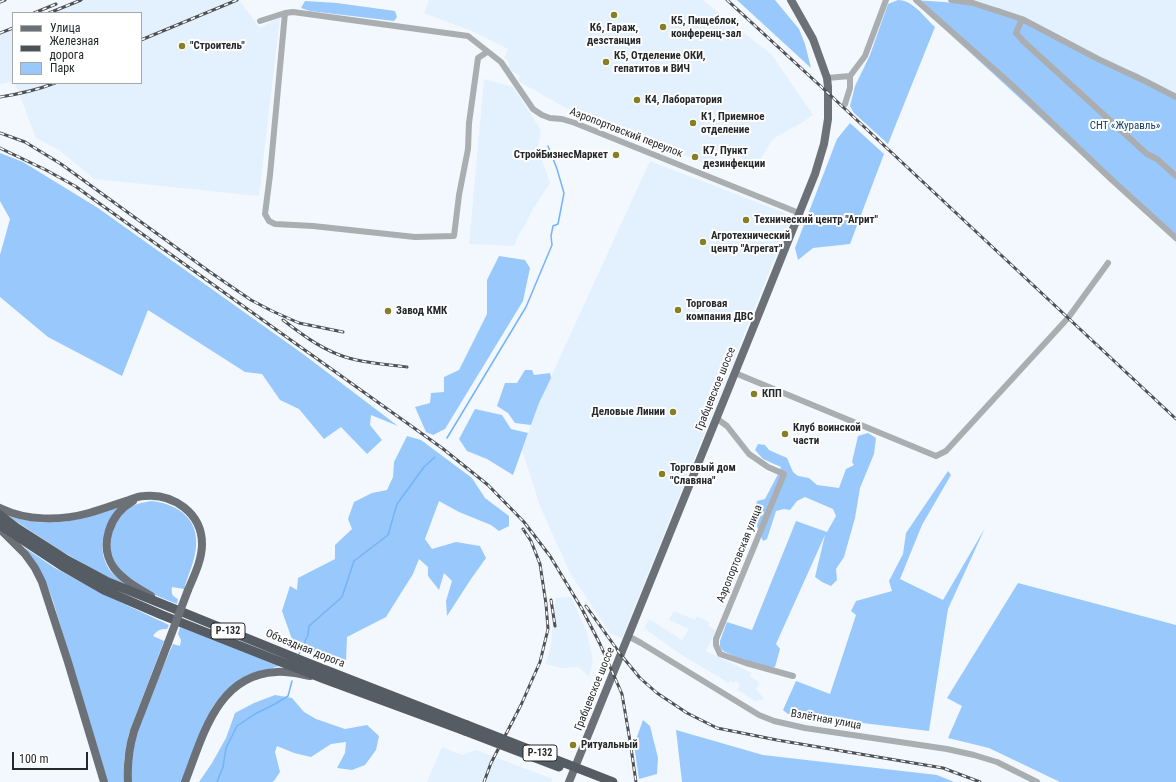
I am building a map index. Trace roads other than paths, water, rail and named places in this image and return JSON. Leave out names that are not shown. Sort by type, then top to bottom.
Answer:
[{"type":"highway","name":"Объездная дорога","points":[[0,515],[17,528],[67,560],[108,582],[597,782]]},
{"type":"highway","name":"Объездная дорога","points":[[0,524],[62,566],[104,590],[185,625],[324,679],[466,728],[613,782]]},
{"type":"main road","name":"Грабцевское шоссе","points":[[569,782],[815,174],[824,144],[828,120],[827,78],[814,39],[791,0]]},
{"type":"main road","points":[[0,508],[22,516],[60,518],[89,513],[143,496],[157,495],[174,501],[189,511],[199,528],[202,540],[201,554],[132,737],[128,762],[128,782]]},
{"type":"main road","points":[[143,496],[124,507],[114,519],[108,532],[108,554],[113,566],[126,580],[168,607]]},
{"type":"main road","points":[[0,529],[25,554],[35,568],[42,582],[104,782]]},
{"type":"main road","points":[[185,782],[215,710],[228,693],[239,684],[256,676],[278,672],[290,672],[324,679]]},
{"type":"street","points":[[844,104],[850,88],[850,76],[865,56],[886,0]]},
{"type":"street","points":[[916,0],[1013,86],[1112,180],[1176,238]]},
{"type":"street","points":[[951,0],[973,3],[1022,19],[1098,59],[1138,77],[1176,97]]},
{"type":"street","name":"Аэропортовский переулок","points":[[260,22],[285,13],[293,12],[468,36],[501,62],[533,109],[542,115],[575,123],[799,213]]},
{"type":"street","points":[[285,13],[265,214],[268,221],[275,224],[313,226],[415,237],[454,236],[459,195],[468,149],[469,124],[478,58],[487,52]]},
{"type":"street","points":[[1022,19],[1016,33],[1024,42],[1147,154],[1157,159],[1176,176]]},
{"type":"street","points":[[827,78],[850,76]]},
{"type":"street","points":[[734,373],[936,456],[946,451],[1068,318],[1108,263]]},
{"type":"street","name":"Аэропортовская улица","points":[[716,418],[728,426],[749,454],[768,467],[784,474],[716,639],[716,645],[720,654],[793,676]]},
{"type":"street","name":"Взлётная улица","points":[[628,636],[759,715],[774,721],[805,728],[974,754],[998,762],[1037,782]]},
{"type":"waterway","points":[[447,438],[526,307],[552,245],[551,236],[553,226],[558,224],[564,193],[548,146]]},
{"type":"waterway","points":[[299,654],[308,635],[309,626],[342,597],[354,561],[388,535],[397,504],[424,467],[435,457]]},
{"type":"waterway","points":[[217,782],[223,767],[226,748],[237,726],[255,714],[288,696],[292,681]]},
{"type":"railway","points":[[0,2],[5,0]]},
{"type":"railway","points":[[51,12],[81,0]]},
{"type":"railway","points":[[142,40],[237,0]]},
{"type":"railway","points":[[727,0],[1176,419]]},
{"type":"railway","points":[[36,12],[56,4]]},
{"type":"railway","points":[[0,33],[12,28]]},
{"type":"railway","points":[[0,97],[28,92],[52,84]]},
{"type":"railway","points":[[0,133],[25,142],[61,164],[251,300],[299,323],[343,332]]},
{"type":"railway","points":[[0,148],[75,186],[442,448],[488,485],[524,522],[550,556],[582,609],[600,644],[622,694],[636,782]]},
{"type":"railway","points":[[283,320],[316,343],[337,354],[363,361],[407,367]]},
{"type":"railway","points":[[484,782],[491,763],[521,705],[540,662],[548,629],[540,564],[531,541],[523,529]]},
{"type":"railway","points":[[551,600],[555,626]]},
{"type":"railway","points":[[586,606],[621,655],[640,678],[657,693],[687,713],[717,728],[777,740],[943,768],[980,782]]},
{"type":"place","name":"К6, Гараж, дезстанция","points":[[614,15]]},
{"type":"place","name":"К5, Пищеблок, конференц-зал","points":[[663,27]]},
{"type":"place","name":"\"Строитель\"","points":[[182,46]]},
{"type":"place","name":"К5, Отделение ОКИ, гепатитов и ВИЧ","points":[[606,62]]},
{"type":"place","name":"К4, Лаборатория","points":[[637,100]]},
{"type":"place","name":"К1, Приемное отделение","points":[[693,123]]},
{"type":"place","name":"СтройБизнесМаркет","points":[[616,155]]},
{"type":"place","name":"К7, Пункт дезинфекции","points":[[695,157]]},
{"type":"place","name":"Технический центр \"Агрит\"","points":[[746,220]]},
{"type":"place","name":"Агротехнический центр \"Агрегат\"","points":[[703,242]]},
{"type":"place","name":"Торговая компания ДВС","points":[[678,310]]},
{"type":"place","name":"Завод КМК","points":[[388,311]]},
{"type":"place","name":"КПП","points":[[754,394]]},
{"type":"place","name":"Деловые Линии","points":[[673,412]]},
{"type":"place","name":"Клуб воинской части","points":[[785,434]]},
{"type":"place","name":"Торговый дом \"Славяна\"","points":[[662,474]]},
{"type":"place","name":"Ритуальный","points":[[573,745]]},
{"type":"park label","name":"СНТ «Журавль»","points":[[1125,126]]}]
